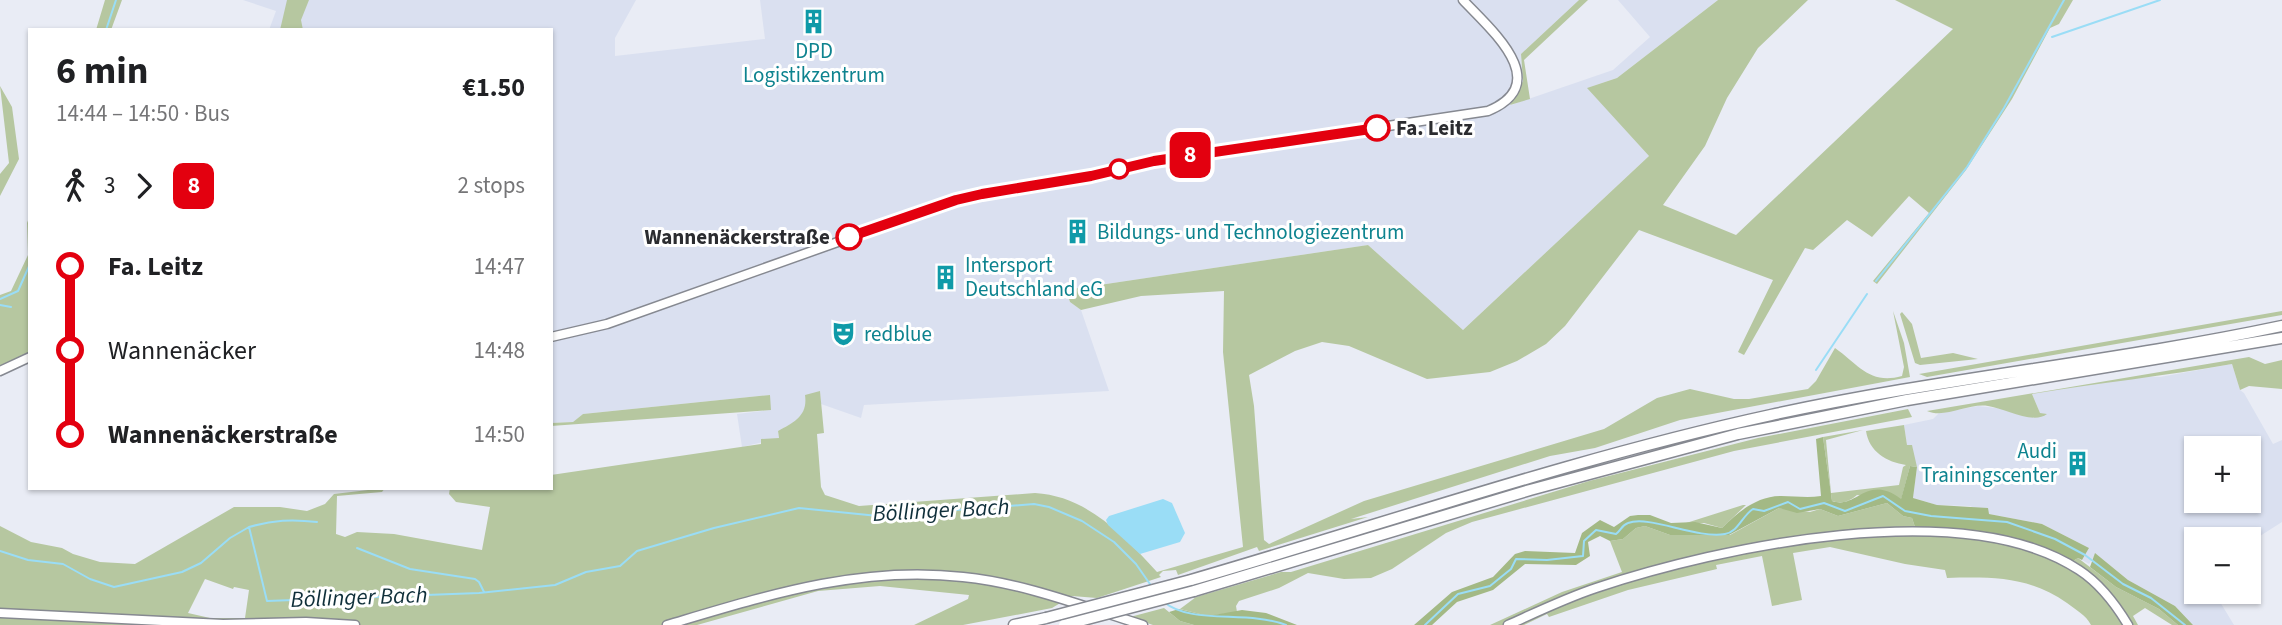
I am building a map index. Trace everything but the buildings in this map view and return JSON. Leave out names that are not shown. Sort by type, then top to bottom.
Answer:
[{"type":"highway","points":[[1064,625],[1614,453],[1769,415],[1924,385],[2282,326]]},
{"type":"highway","points":[[1014,625],[1192,586],[1634,460],[1773,427],[1907,400],[2282,338]]},
{"type":"street","points":[[553,337],[607,324],[956,200],[1091,176],[1154,161],[1488,111],[1502,104],[1514,90],[1517,70],[1510,50],[1464,0]]},
{"type":"street","points":[[0,371],[28,358]]},
{"type":"street","points":[[1508,625],[1595,588],[1723,555],[1819,537],[1874,533],[1934,533],[1998,540],[2057,558],[2089,578],[2112,601],[2128,625]]},
{"type":"street","points":[[667,625],[787,590],[838,580],[928,574],[998,583],[1143,625]]},
{"type":"street","points":[[0,613],[223,624],[311,622],[355,625]]},
{"type":"shaded area","points":[[243,0],[636,0],[615,38],[615,56],[765,39],[760,0],[1579,0],[1521,54],[1523,81],[1511,105],[1613,70],[1650,37],[1618,0],[1718,0],[1617,78],[1588,88],[1649,156],[1463,330],[1368,245],[1066,290],[1070,302],[1081,310],[1109,391],[864,405],[861,418],[821,404],[820,392],[798,420],[778,431],[779,438],[742,447],[737,414],[770,410],[769,395],[583,414],[573,422],[553,423],[553,28],[270,28],[276,11]]},
{"type":"shaded area","points":[[2232,364],[2240,390],[2273,444],[2282,440],[2282,522],[2261,535],[2261,527],[2184,527],[2184,604],[2221,604],[2234,625],[2193,625],[2175,606],[2128,580],[2096,554],[2089,564],[2082,560],[2089,548],[2042,524],[1989,514],[1970,506],[1937,505],[1913,498],[1917,467],[1907,445],[1904,425],[1933,419],[1939,413],[1978,406],[2040,413],[2032,394],[2140,376],[2160,377]]},
{"type":"green space","points":[[105,0],[122,0],[112,28],[97,28]]},
{"type":"green space","points":[[287,0],[309,0],[301,20],[303,28],[280,28]]},
{"type":"green space","points":[[1579,0],[1588,0],[1524,60],[1530,99],[1510,105],[1523,81],[1521,54]]},
{"type":"green space","points":[[1718,0],[1808,0],[1758,48],[1727,98],[1705,146],[1663,205],[1736,235],[1953,29],[1895,0],[2073,0],[2059,24],[2050,28],[2012,99],[1966,170],[1877,284],[1873,281],[1929,213],[1909,196],[1872,237],[1847,220],[1813,250],[1805,248],[1744,355],[1738,352],[1773,280],[1639,230],[1565,326],[1546,344],[1517,361],[1490,372],[1427,379],[1349,346],[1322,342],[1295,351],[1249,375],[1254,406],[1264,540],[1269,544],[1364,501],[1604,429],[1657,398],[1690,389],[1734,399],[1749,399],[1808,389],[1816,381],[1835,348],[1873,376],[1902,376],[1904,367],[1893,311],[1904,343],[1910,377],[1680,420],[1595,448],[1550,456],[1351,519],[1368,517],[1259,551],[1257,547],[1178,575],[1176,570],[1163,571],[1159,575],[1161,577],[1097,598],[1072,596],[1052,608],[963,625],[914,625],[968,599],[969,595],[880,586],[818,591],[697,625],[0,625],[0,526],[31,542],[62,548],[100,562],[135,564],[234,507],[280,507],[307,511],[325,504],[334,494],[384,490],[337,496],[336,534],[345,537],[357,532],[394,534],[482,550],[490,507],[456,502],[449,494],[450,490],[553,490],[553,475],[761,444],[761,439],[779,438],[778,431],[802,413],[805,395],[820,391],[824,433],[817,434],[821,487],[825,495],[859,506],[1035,493],[1054,496],[1071,501],[1103,520],[1131,544],[1157,572],[1243,547],[1223,352],[1224,291],[1141,296],[1081,310],[1070,302],[1066,290],[1368,245],[1463,330],[1649,156],[1587,88],[1617,78]],"holes":[[[205,579],[233,589],[249,590],[245,618],[210,618],[188,613]]]},
{"type":"green space","points":[[0,86],[12,107],[19,159],[0,196],[0,174],[9,163]]},
{"type":"green space","points":[[28,255],[28,354],[0,366],[0,295],[11,291]]},
{"type":"green space","points":[[2282,311],[2282,315],[1927,377],[1919,374]]},
{"type":"green space","points":[[1902,312],[1912,324],[1921,358],[1953,353],[1978,359],[1920,365],[1915,363],[1900,314]]},
{"type":"green space","points":[[2249,357],[2265,364],[2282,360],[2282,389],[2249,386],[2240,390],[2232,364],[2032,394],[2040,413],[2047,414],[2041,417],[2026,417],[1988,406],[1941,413],[1927,411]]},
{"type":"green space","points":[[770,395],[771,410],[553,426],[553,423],[573,422],[583,414]]},
{"type":"green space","points":[[1908,409],[1912,417],[1734,451],[1472,522],[1446,533],[1392,569],[1371,578],[1344,579],[1308,573],[1279,588],[1239,601],[1237,612],[1208,616],[1180,609],[1196,597],[1281,572],[1291,572],[1589,481],[1758,438]]},
{"type":"green space","points":[[1904,425],[1907,445],[1912,445],[1917,467],[1910,466],[1901,500],[1857,495],[1845,502],[1832,501],[1823,437],[1863,430],[1826,440],[1831,493],[1899,485],[1903,467],[1906,465],[1880,455],[1871,445],[1866,431]]},
{"type":"green space","points":[[1823,437],[1832,501],[1848,501],[1879,490],[1901,499],[1910,466],[1917,467],[1913,498],[1937,505],[1988,508],[1989,514],[2042,524],[2089,548],[2082,560],[2078,558],[2073,561],[2053,551],[2015,539],[1915,527],[1912,518],[1903,516],[1887,503],[1838,516],[1820,509],[1797,513],[1779,508],[1729,535],[1670,535],[1645,526],[1636,528],[1623,539],[1610,541],[1600,536],[1588,542],[1590,556],[1576,565],[1525,564],[1493,590],[1457,602],[1432,625],[1414,625],[1452,592],[1493,577],[1515,554],[1525,551],[1575,553],[1582,533],[1600,520],[1614,527],[1630,516],[1650,515],[1671,523],[1695,522],[1722,528],[1741,511],[1764,499],[1781,496],[1821,496],[1816,439]]},
{"type":"green space","points":[[1887,503],[1903,516],[1912,518],[1915,527],[1996,535],[2035,545],[2073,561],[2078,558],[2116,587],[2159,609],[2178,625],[2172,625],[2145,608],[2133,616],[2138,625],[2091,625],[2084,615],[2053,594],[2024,583],[1994,578],[1947,578],[1945,570],[1830,547],[1793,553],[1802,600],[1772,606],[1762,556],[1716,565],[1717,569],[1628,590],[1549,617],[1547,614],[1524,625],[1490,625],[1562,592],[1622,572],[1610,541],[1623,539],[1636,528],[1645,526],[1670,535],[1730,535],[1779,508],[1810,512],[1820,509],[1838,516]]},
{"type":"green space","points":[[1746,505],[1722,528],[1704,523],[1683,524]]},
{"type":"green space","points":[[2095,553],[2128,580],[2175,606],[2193,625],[2178,625],[2159,609],[2116,587],[2090,567]]},
{"type":"green space","points":[[1164,608],[1180,621],[1194,625],[1153,625],[1130,617]]},
{"type":"green space","points":[[1179,609],[1208,616],[1242,610],[1266,613],[1297,625],[1194,625],[1180,621],[1169,612]]},
{"type":"water","points":[[1163,499],[1172,503],[1185,533],[1180,542],[1140,554],[1108,525],[1106,520],[1109,516]]},
{"type":"waterway","points":[[107,28],[116,0]]},
{"type":"waterway","points":[[1876,281],[1967,167],[2004,108],[2064,0]]},
{"type":"waterway","points":[[2052,37],[2160,0]]},
{"type":"waterway","points":[[0,299],[18,291],[28,268]]},
{"type":"waterway","points":[[1816,370],[1867,294]]},
{"type":"waterway","points":[[0,305],[11,307]]},
{"type":"waterway","name":"Böllinger Bach","points":[[1425,625],[1458,594],[1490,586],[1511,569],[1516,559],[1547,560],[1583,556],[1584,541],[1596,530],[1616,534],[1626,524],[1637,521],[1713,535],[1725,534],[1733,530],[1753,509],[1764,511],[1788,502],[1800,509],[1824,503],[1845,511],[1883,496],[1905,511],[1931,516],[2007,522],[2055,539],[2085,555],[2123,584],[2151,598],[2185,625]]},
{"type":"waterway","name":"Böllinger Bach","points":[[0,551],[28,560],[63,564],[90,579],[114,587],[182,572],[201,563],[230,538],[249,527],[267,601],[479,593],[555,585],[586,572],[620,566],[637,551],[714,528],[799,508],[878,516],[1034,504],[1049,507],[1082,521],[1114,542],[1136,564],[1152,587]]},
{"type":"waterway","name":"Böllinger Bach","points":[[249,527],[283,521],[317,522]]},
{"type":"waterway","name":"Böllinger Bach","points":[[357,548],[410,569],[475,579],[484,592]]},
{"type":"waterway","name":"Böllinger Bach","points":[[1164,602],[1189,613],[1254,618],[1286,625]]},
{"type":"bus line","name":"8","points":[[849,237],[956,200],[982,194],[1091,176],[1154,161],[1377,128]]},
{"type":"place","name":"DPD Logistikzentrum","points":[[814,22]]},
{"type":"place","name":"Fa. Leitz","points":[[1377,128]]},
{"type":"place","name":"Bildungs- und Technologiezentrum","points":[[1077,232]]},
{"type":"place","name":"Wannenäckerstraße","points":[[849,237]]},
{"type":"place","name":"Intersport Deutschland eG","points":[[945,277]]},
{"type":"place","name":"redblue","points":[[844,334]]},
{"type":"place","name":"Audi Trainingscenter","points":[[2077,463]]}]
